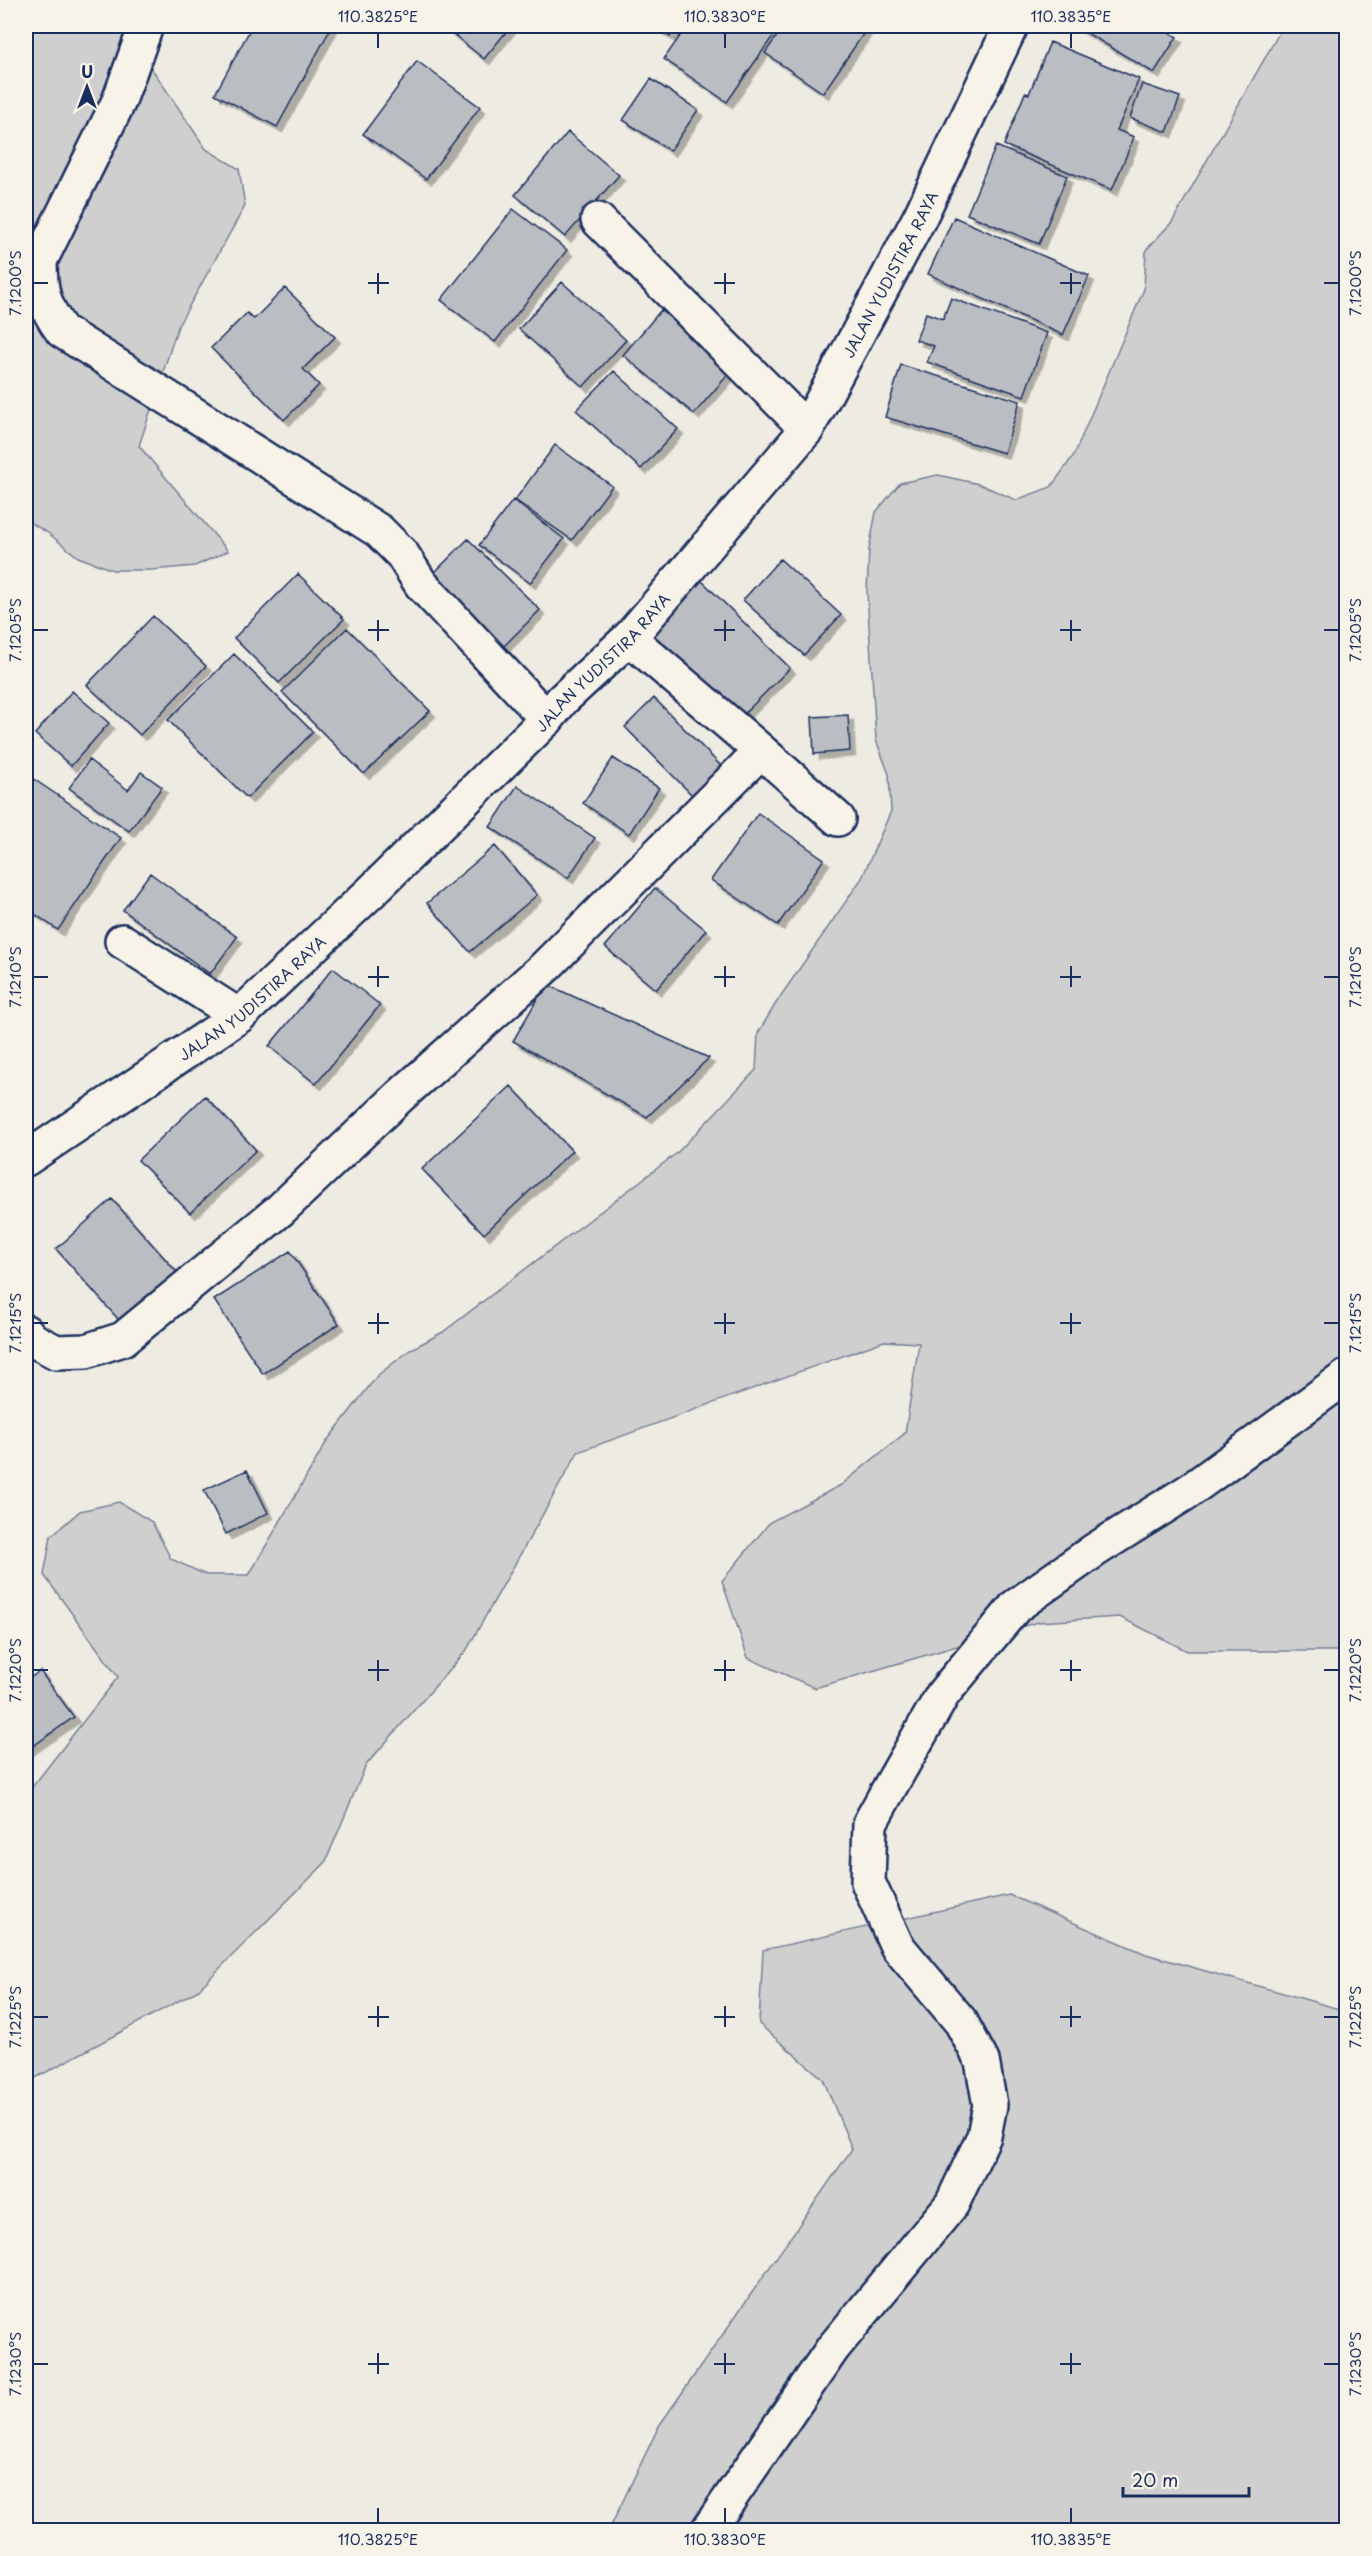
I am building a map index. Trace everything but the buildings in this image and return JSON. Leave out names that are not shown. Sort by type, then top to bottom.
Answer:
[{"type":"street","points":[[146,26],[118,101],[40,261],[40,282],[46,308],[62,331],[379,531],[402,554],[420,584],[547,719]]},
{"type":"street","name":"JALAN YUDISTIRA RAYA","points":[[26,1159],[239,1016],[371,892],[547,719],[562,700],[629,638],[807,429],[920,217],[1011,26]]},
{"type":"street","points":[[598,220],[807,429]]},
{"type":"street","points":[[629,638],[838,819]]},
{"type":"street","points":[[28,1339],[56,1352],[86,1350],[123,1339],[280,1210],[400,1096],[546,966],[761,752]]},
{"type":"street","points":[[122,941],[239,1016]]},
{"type":"street","points":[[708,2530],[833,2348],[952,2204],[984,2136],[990,2105],[981,2061],[962,2022],[897,1946],[868,1882],[870,1823],[891,1785],[943,1694],[1016,1606],[1095,1550],[1189,1491],[1347,1377]]},
{"type":"shaded area","points":[[26,26],[123,26],[206,149],[239,169],[245,206],[178,326],[139,446],[228,551],[195,566],[152,570],[113,570],[78,557],[48,533],[26,520]]},
{"type":"shaded area","points":[[1283,26],[1346,26],[1346,1651],[1187,1651],[1120,1617],[1038,1622],[815,1688],[748,1658],[722,1581],[770,1522],[841,1485],[905,1433],[919,1343],[884,1341],[578,1452],[466,1651],[366,1765],[325,1863],[197,1991],[26,2083],[26,1795],[118,1677],[44,1575],[51,1536],[80,1511],[119,1502],[152,1522],[171,1559],[206,1575],[249,1575],[327,1441],[377,1376],[410,1350],[443,1332],[677,1153],[756,1070],[758,1033],[862,878],[891,811],[889,774],[876,740],[867,592],[869,549],[876,512],[900,483],[938,475],[979,484],[1016,500],[1051,487],[1074,455],[1144,289],[1146,250],[1172,222]]},
{"type":"shaded area","points":[[1009,1895],[1146,1954],[1346,2011],[1346,2530],[609,2530],[659,2426],[852,2149],[823,2079],[759,2024],[763,1950]]}]
